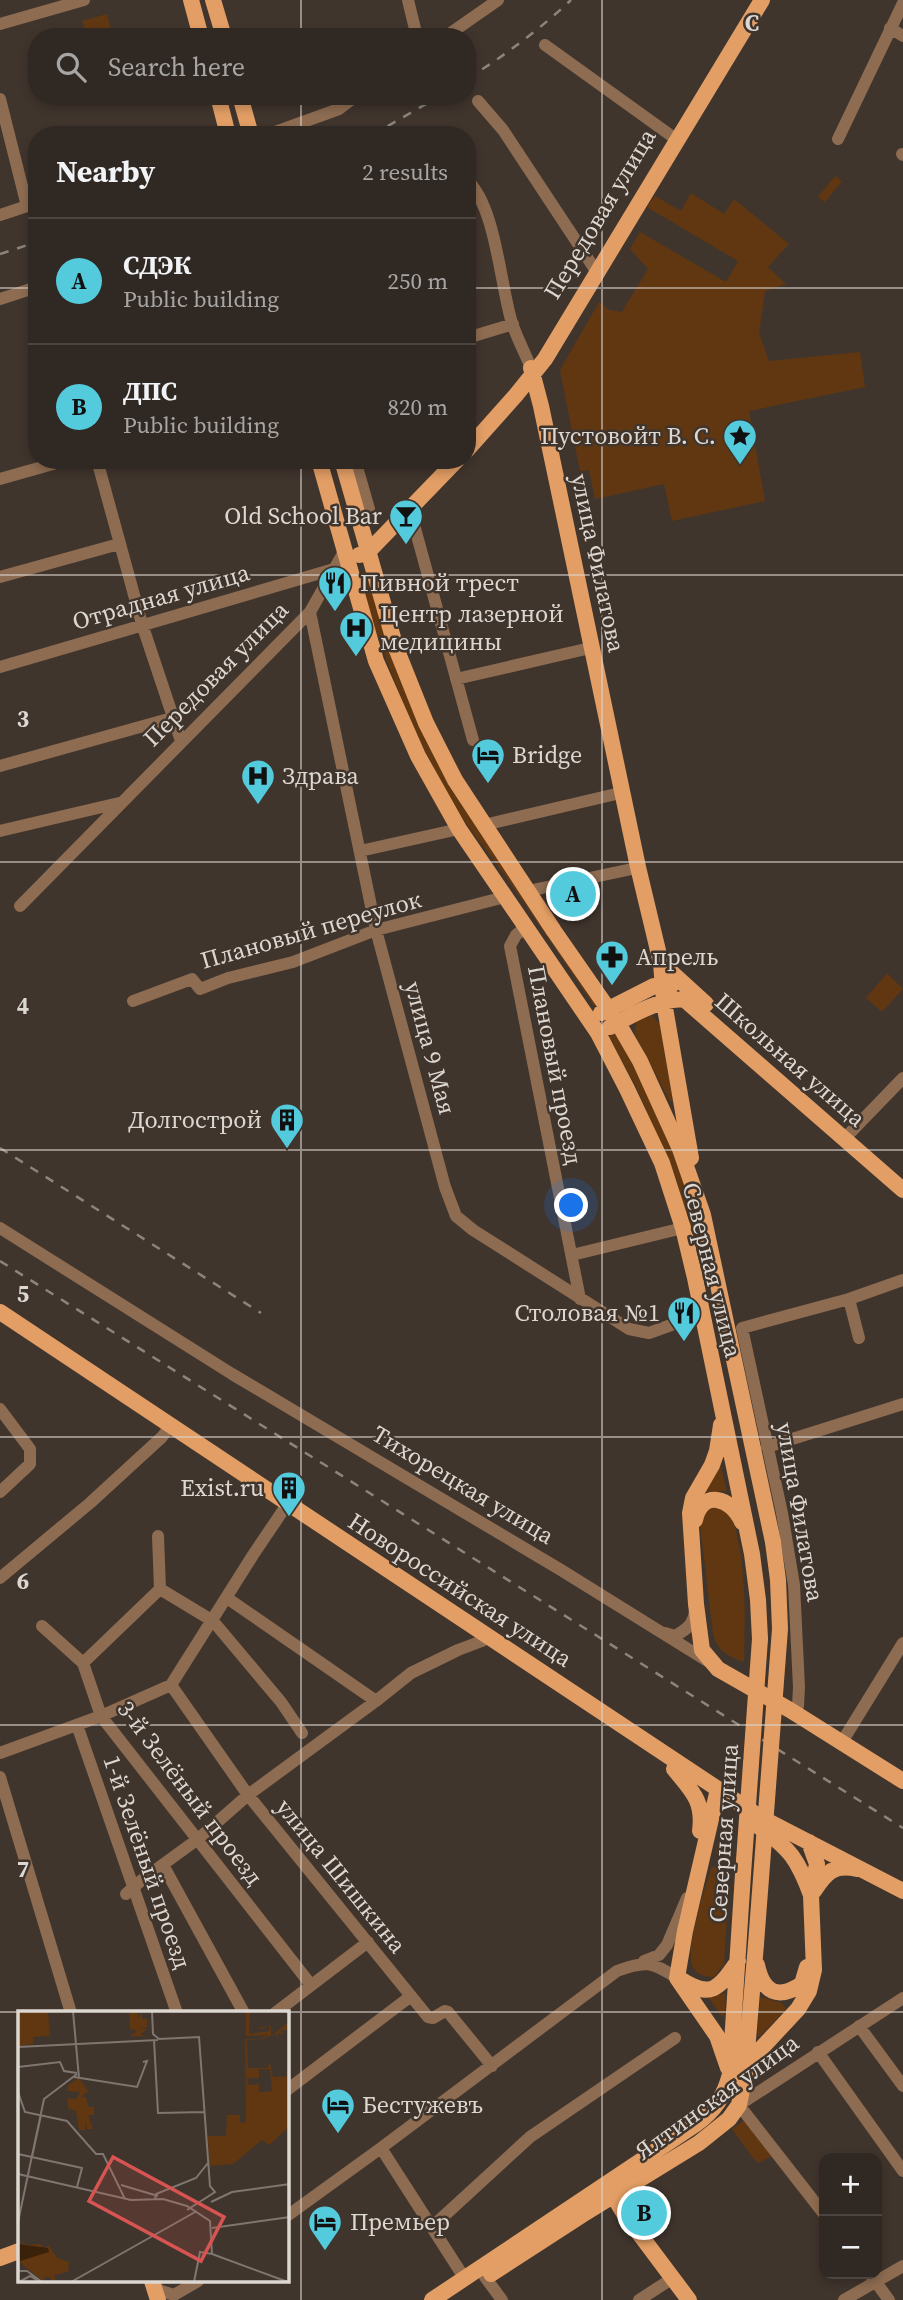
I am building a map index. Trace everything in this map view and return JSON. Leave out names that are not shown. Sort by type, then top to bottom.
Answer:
[{"type":"main road","points":[[191,0],[199,28]]},
{"type":"main road","points":[[213,0],[221,28]]},
{"type":"main road","name":"Передовая улица","points":[[476,440],[516,395],[529,375],[754,0]]},
{"type":"main road","name":"Передовая улица","points":[[476,430],[552,348],[762,0]]},
{"type":"main road","points":[[220,105],[226,126]]},
{"type":"main road","points":[[243,105],[248,126]]},
{"type":"main road","points":[[529,375],[658,986],[702,1215]]},
{"type":"main road","name":"улица Филатова","points":[[529,375],[593,647],[638,867],[661,963],[658,986]]},
{"type":"main road","points":[[516,395],[524,395],[533,402]]},
{"type":"main road","name":"Северная улица","points":[[322,469],[335,514],[342,559],[376,661],[418,756],[459,829],[594,1027],[627,1088],[662,1163],[683,1228],[748,1537],[758,1600],[760,1639],[738,1961],[739,2105]]},
{"type":"main road","name":"Северная улица","points":[[346,469],[362,509],[366,548],[396,648],[426,723],[455,780],[609,1007],[640,1061],[680,1149],[702,1215],[773,1542],[778,1580],[780,1629],[755,1956],[738,2074]]},
{"type":"main road","points":[[366,548],[439,469]]},
{"type":"main road","points":[[342,559],[366,548],[410,510],[449,469]]},
{"type":"main road","points":[[362,509],[362,520],[386,526]]},
{"type":"main road","name":"Школьная улица","points":[[661,963],[848,1134],[903,1190]]},
{"type":"main road","points":[[594,1027],[609,1007],[658,986]]},
{"type":"main road","name":"Школьная улица","points":[[658,986],[692,992]]},
{"type":"main road","name":"Школьная улица","points":[[660,1004],[678,999],[691,1005],[903,1176]]},
{"type":"main road","points":[[594,1027],[618,1023],[660,1004]]},
{"type":"main road","name":"Новороссийская улица","points":[[0,1315],[484,1638],[674,1769],[903,1891]]},
{"type":"main road","points":[[694,1644],[695,1604],[690,1513],[694,1498],[717,1451],[721,1433],[721,1409]]},
{"type":"main road","points":[[694,1644],[695,1518],[700,1507],[707,1501],[728,1503],[738,1512],[748,1537]]},
{"type":"main road","name":"Новороссийская улица","points":[[484,1638],[606,1713],[751,1821]]},
{"type":"main road","points":[[694,1644],[798,1706],[903,1774]]},
{"type":"main road","name":"Тихорецкая улица","points":[[694,1644],[790,1710],[903,1782]]},
{"type":"main road","points":[[674,1769],[693,1791],[698,1802],[701,1812],[699,1841],[702,1858]]},
{"type":"main road","name":"Северная улица","points":[[717,1794],[677,1978],[717,2036],[738,2074]]},
{"type":"main road","name":"Северная улица","points":[[751,1821],[779,1840],[791,1853],[801,1868],[811,1895]]},
{"type":"main road","name":"Северная улица","points":[[718,2106],[738,2074],[798,2009],[810,1991],[814,1970],[811,1895],[817,1864],[809,1842]]},
{"type":"main road","points":[[811,1895],[827,1874],[837,1868],[842,1866],[863,1870]]},
{"type":"main road","points":[[755,1956],[760,1981],[768,1989],[778,1993],[790,1992],[802,1984],[806,1975],[811,1922]]},
{"type":"main road","points":[[677,1978],[706,1991],[712,1990],[738,1961]]},
{"type":"main road","name":"Ялтинская улица","points":[[451,2300],[582,2214],[699,2143],[729,2119],[739,2105]]},
{"type":"main road","name":"Ялтинская улица","points":[[432,2300],[696,2124],[718,2106]]},
{"type":"main road","points":[[620,2173],[612,2187],[613,2197],[689,2300]]},
{"type":"main road","points":[[0,2258],[18,2251]]},
{"type":"street","points":[[0,24],[84,0]]},
{"type":"street","points":[[408,0],[415,28]]},
{"type":"street","points":[[458,28],[498,0]]},
{"type":"street","points":[[838,139],[903,3]]},
{"type":"street","points":[[890,28],[903,36]]},
{"type":"street","points":[[545,45],[673,137]]},
{"type":"street","points":[[0,99],[2,117],[28,198]]},
{"type":"street","points":[[478,101],[503,130],[594,268]]},
{"type":"street","points":[[292,126],[344,105]]},
{"type":"street","name":"улица Филатова","points":[[476,191],[487,212],[513,324],[529,375]]},
{"type":"street","points":[[0,215],[28,212]]},
{"type":"street","points":[[0,299],[28,290]]},
{"type":"street","points":[[476,335],[513,324]]},
{"type":"street","points":[[0,479],[35,469]]},
{"type":"street","points":[[99,469],[142,624],[181,741]]},
{"type":"street","points":[[356,469],[362,509]]},
{"type":"street","points":[[410,510],[473,740]]},
{"type":"street","points":[[0,577],[119,544]]},
{"type":"street","name":"Передовая улица","points":[[20,906],[310,612],[342,559]]},
{"type":"street","name":"Отрадная улица","points":[[0,667],[342,559]]},
{"type":"street","name":"улица 9 Мая","points":[[310,612],[376,930],[444,1188],[456,1216],[473,1230],[629,1329],[649,1333],[702,1314]]},
{"type":"street","points":[[456,679],[586,649]]},
{"type":"street","points":[[0,766],[172,718]]},
{"type":"street","points":[[484,825],[616,794]]},
{"type":"street","points":[[0,831],[120,803]]},
{"type":"street","points":[[360,851],[459,829]]},
{"type":"street","points":[[528,891],[632,869]]},
{"type":"street","name":"Плановый переулок","points":[[133,1001],[192,979],[200,989],[228,978],[293,962],[376,930],[505,897]]},
{"type":"street","name":"Плановый проезд","points":[[526,928],[516,935],[510,946],[580,1299]]},
{"type":"street","points":[[848,1134],[903,1078]]},
{"type":"street","name":"Тихорецкая улица","points":[[0,1228],[232,1374],[657,1630],[694,1644]]},
{"type":"street","points":[[572,1255],[683,1228]]},
{"type":"street","points":[[859,1338],[849,1299],[903,1280]]},
{"type":"street","name":"улица Филатова","points":[[798,1706],[794,1585],[782,1513],[742,1328],[849,1299]]},
{"type":"street","points":[[766,1447],[903,1404]]},
{"type":"street","points":[[0,1409],[30,1449],[30,1464],[0,1492]]},
{"type":"street","points":[[0,1578],[90,1503],[169,1429]]},
{"type":"street","points":[[0,1753],[102,1716],[172,1685],[286,1507]]},
{"type":"street","points":[[82,1663],[160,1589],[158,1536]]},
{"type":"street","points":[[160,1589],[213,1621],[281,1702],[302,1733]]},
{"type":"street","points":[[227,1598],[376,1701]]},
{"type":"street","points":[[694,1644],[688,1629],[693,1621],[695,1604]]},
{"type":"street","name":"3-й Зелёный проезд","points":[[42,1626],[82,1663],[102,1716],[311,1985]]},
{"type":"street","points":[[130,1890],[198,1839],[248,1795],[411,1672],[484,1638]]},
{"type":"street","points":[[845,1737],[903,1643]]},
{"type":"street","name":"улица Шишкина","points":[[172,1685],[248,1795],[428,2017],[433,2018],[448,2012],[492,2066]]},
{"type":"street","name":"1-й Зелёный проезд","points":[[77,1725],[130,1890],[176,2011]]},
{"type":"street","points":[[0,1777],[70,2011]]},
{"type":"street","points":[[163,1865],[243,2011]]},
{"type":"street","points":[[289,2215],[492,2066],[617,1970],[659,1955],[667,1945],[688,1894],[696,1883]]},
{"type":"street","points":[[278,2011],[368,1942]]},
{"type":"street","points":[[637,1963],[654,1964],[677,1978]]},
{"type":"street","points":[[289,2088],[411,1996]]},
{"type":"street","name":"Ялтинская улица","points":[[739,2105],[903,1997]]},
{"type":"street","points":[[859,2026],[903,2086]]},
{"type":"street","points":[[433,2226],[530,2137],[675,2038]]},
{"type":"street","points":[[818,2052],[903,2171]]},
{"type":"street","points":[[739,2105],[819,2208]]},
{"type":"street","points":[[381,2148],[465,2279]]},
{"type":"street","points":[[882,2274],[903,2266]]},
{"type":"street","points":[[485,2277],[502,2300]]},
{"type":"street","points":[[639,2300],[673,2278]]},
{"type":"street","points":[[844,2300],[872,2279]]},
{"type":"street","points":[[874,2279],[889,2300]]},
{"type":"street","points":[[155,2290],[174,2295],[196,2282]]},
{"type":"shaded area","points":[[107,14],[111,28],[84,28],[82,21]]},
{"type":"shaded area","points":[[835,176],[842,181],[825,202],[818,197]]},
{"type":"shaded area","points":[[691,193],[724,214],[734,199],[789,244],[768,267],[786,284],[765,291],[759,333],[769,361],[860,352],[865,387],[749,411],[765,501],[672,521],[664,484],[595,499],[589,470],[580,472],[560,370],[599,302],[609,310],[622,312],[648,269],[630,249],[640,232],[726,282],[738,261],[647,207],[655,196],[681,211]]},
{"type":"shaded area","points":[[366,570],[402,681],[597,1003],[594,1006],[461,816],[440,780],[400,696],[378,637],[359,577]]},
{"type":"shaded area","points":[[887,973],[903,989],[882,1012],[866,998]]},
{"type":"shaded area","points":[[649,1013],[660,1024],[673,1102],[670,1101],[635,1035],[636,1021]]},
{"type":"shaded area","points":[[611,1033],[615,1033],[631,1062],[672,1149],[692,1209],[706,1274],[701,1274],[677,1182],[637,1088],[609,1037]]},
{"type":"shaded area","points":[[720,1463],[727,1491],[706,1492],[704,1490]]},
{"type":"shaded area","points":[[717,1507],[731,1513],[740,1550],[744,1587],[744,1662],[724,1652],[713,1633],[700,1525],[707,1510]]},
{"type":"shaded area","points":[[730,1827],[734,1827],[732,1858],[724,1859],[716,1854],[717,1846]]},
{"type":"shaded area","points":[[722,1864],[730,1866],[724,1964],[714,1977],[709,1977],[694,1969],[691,1949],[711,1868]]},
{"type":"shaded area","points":[[726,1993],[724,2019],[708,1997]]},
{"type":"shaded area","points":[[760,1997],[782,2003],[786,2009],[757,2036]]},
{"type":"shaded area","points":[[746,2119],[773,2156],[757,2163],[732,2129]]},
{"type":"railway","points":[[476,73],[521,42],[571,0]]},
{"type":"railway","points":[[388,126],[424,105]]},
{"type":"railway","points":[[0,254],[28,245]]},
{"type":"railway","points":[[0,1148],[261,1313]]},
{"type":"railway","points":[[0,1261],[903,1828]]},
{"type":"place","name":"Пустовойт В. С.","points":[[740,466]]},
{"type":"place","name":"Old School Bar","points":[[406,546]]},
{"type":"place","name":"Пивной трест","points":[[335,613]]},
{"type":"place","name":"Центр лазерной медицины","points":[[356,658]]},
{"type":"place","name":"Bridge","points":[[488,785]]},
{"type":"place","name":"Здрава","points":[[258,806]]},
{"type":"place","name":"СДЭК","points":[[573,894]]},
{"type":"place","name":"Апрель","points":[[612,987]]},
{"type":"place","name":"Долгострой","points":[[287,1150]]},
{"type":"place","name":"Столовая №1","points":[[684,1343]]},
{"type":"place","name":"Exist.ru","points":[[289,1518]]},
{"type":"place","name":"Бестужевъ","points":[[338,2135]]},
{"type":"place","name":"ДПС","points":[[644,2213]]},
{"type":"place","name":"Премьер","points":[[325,2252]]}]
